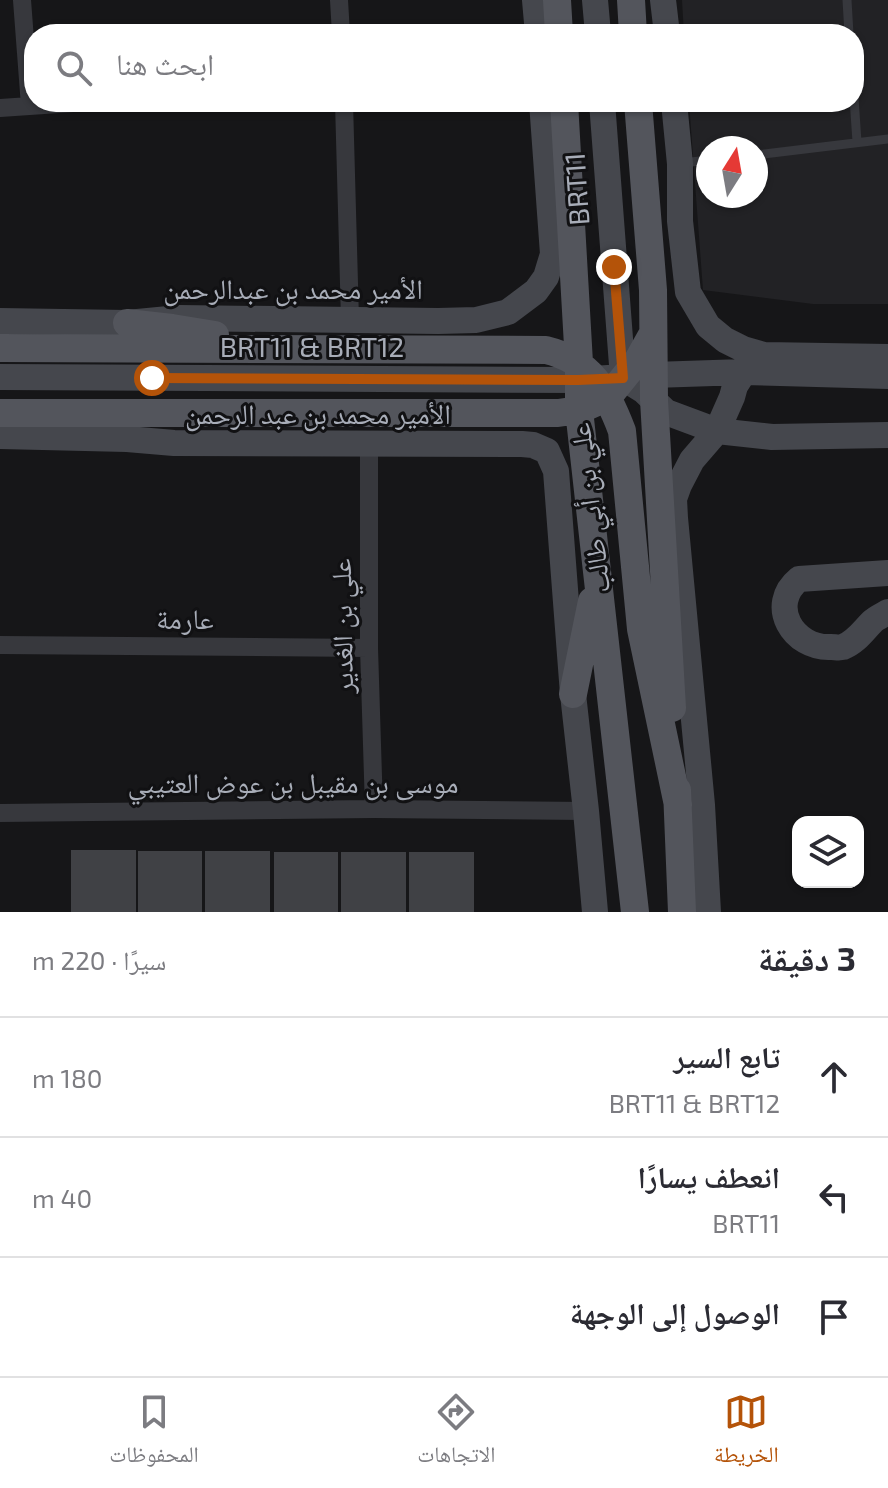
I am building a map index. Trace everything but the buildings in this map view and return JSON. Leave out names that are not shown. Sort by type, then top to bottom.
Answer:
[{"type":"main road","points":[[541,19],[557,0]]},
{"type":"main road","points":[[631,0],[632,24]]},
{"type":"main road","name":"علي بن أبي طالب","points":[[565,112],[597,379],[579,410],[635,912]]},
{"type":"main road","points":[[639,112],[653,290],[653,387],[682,912]]},
{"type":"main road","points":[[127,323],[287,349]]},
{"type":"main road","points":[[597,379],[638,360],[652,335]]},
{"type":"main road","points":[[0,348],[546,350],[561,353],[597,379],[622,431],[641,629],[678,805]]},
{"type":"main road","name":"الأمير محمد بن عبد الرحمن","points":[[0,415],[540,415],[579,410]]},
{"type":"main road","points":[[573,694],[598,572]]},
{"type":"street","points":[[22,0],[24,26]]},
{"type":"street","points":[[339,0],[340,24]]},
{"type":"street","points":[[595,0],[597,24]]},
{"type":"street","points":[[663,0],[666,24]]},
{"type":"street","points":[[0,108],[24,106]]},
{"type":"street","points":[[344,112],[350,320]]},
{"type":"street","name":"الأمير محمد بن عبدالرحمن","points":[[0,321],[127,323],[179,318],[438,321],[476,320],[508,312],[536,291],[546,277],[553,254],[543,112]]},
{"type":"street","name":"BRT11","points":[[597,379],[602,112]]},
{"type":"street","points":[[675,112],[680,164],[680,221],[688,292],[708,326],[725,340],[764,355],[888,357]]},
{"type":"street","points":[[597,379],[653,387],[744,372],[888,376]]},
{"type":"street","points":[[708,912],[702,805],[674,499],[692,460],[717,431],[744,372]]},
{"type":"street","name":"BRT11 & BRT12","points":[[0,377],[597,379]]},
{"type":"street","points":[[653,387],[666,412],[717,431],[772,437],[888,435]]},
{"type":"street","points":[[0,415],[127,439]]},
{"type":"street","points":[[0,436],[174,443],[369,443]]},
{"type":"street","name":"علي بن أبي طالب","points":[[369,443],[522,444],[547,451],[556,471],[573,694],[595,912]]},
{"type":"street","name":"علي بن الغدير","points":[[369,443],[369,648],[374,809]]},
{"type":"street","points":[[888,573],[799,579],[790,586],[785,613],[795,634],[804,642],[824,648],[843,647],[888,612]]},
{"type":"street","name":"عارمة","points":[[0,645],[369,648]]},
{"type":"street","name":"موسى بن مقيبل بن عوض العتيبي","points":[[0,813],[374,809],[586,811]]},
{"type":"lane","points":[[847,0],[848,24]]},
{"type":"lane","points":[[855,112],[857,142]]},
{"type":"lane","points":[[768,153],[888,139]]},
{"type":"lane","points":[[680,164],[696,162]]},
{"type":"shaded area","points":[[682,0],[888,0],[888,304],[813,304],[703,290],[697,208],[768,208],[768,136],[696,136],[696,196],[690,112],[864,112],[864,24],[683,24]]},
{"type":"route","points":[[152,378],[623,378],[614,267]]}]
